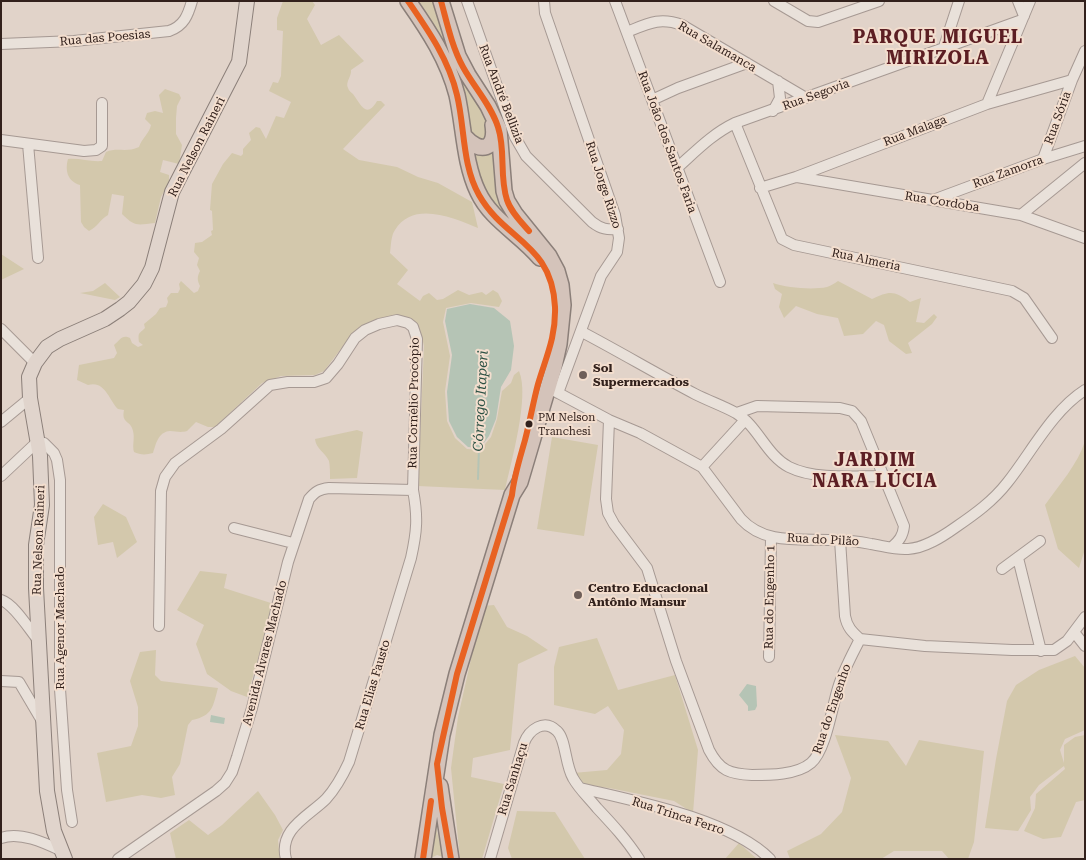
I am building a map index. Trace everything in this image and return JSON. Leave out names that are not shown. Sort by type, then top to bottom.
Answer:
[{"type":"highway","points":[[408,1],[434,38],[448,68],[457,95],[469,165],[477,190],[485,205],[497,219],[540,258],[550,275],[554,287],[554,323],[547,362],[534,398],[513,481],[512,495],[457,674],[437,764],[423,859]]},
{"type":"highway","points":[[441,1],[458,56],[495,120],[501,139],[504,191],[507,201],[515,214],[549,256],[557,271],[561,285],[563,305],[554,367],[553,390],[520,482],[512,495]]},
{"type":"highway","points":[[465,137],[479,147],[485,148],[490,145],[494,134],[488,106]]},
{"type":"highway","points":[[437,764],[451,859]]},
{"type":"main road","name":"Rua Nelson Raineri","points":[[64,855],[54,831],[49,810],[36,588],[36,545],[42,505],[39,443],[30,398],[30,378],[35,363],[41,354],[53,343],[120,310],[144,284],[152,268],[172,192],[239,62],[244,37],[247,1]]},
{"type":"street","name":"Rua das Poesias","points":[[1,44],[74,41],[169,31],[182,23],[188,15],[192,1]]},
{"type":"street","name":"Rua André Bellizia","points":[[468,1],[516,136],[526,156],[592,222],[600,228],[607,230],[618,229]]},
{"type":"street","name":"Rua Jorge Rizzo","points":[[544,1],[546,13],[615,215],[619,238],[617,252],[601,276],[582,332],[553,390]]},
{"type":"street","name":"Rua João dos Santos Faria","points":[[615,1],[720,282]]},
{"type":"street","points":[[774,1],[808,22],[818,22],[875,2]]},
{"type":"street","points":[[943,50],[959,1]]},
{"type":"street","points":[[1018,1],[1023,18]]},
{"type":"street","points":[[987,104],[1030,1]]},
{"type":"street","name":"Rua Segovia","points":[[677,168],[709,138],[735,123],[943,50],[1023,18]]},
{"type":"street","name":"Rua Salamanca","points":[[627,32],[661,20],[672,22],[806,98]]},
{"type":"street","name":"Rua Sória","points":[[1043,159],[1072,80],[1085,51]]},
{"type":"street","points":[[652,100],[672,90],[746,63]]},
{"type":"street","name":"Rua Malaga","points":[[760,188],[796,177],[987,104],[1072,80]]},
{"type":"street","points":[[773,111],[780,98],[778,81]]},
{"type":"street","points":[[1,140],[84,151],[100,148],[102,146],[102,103]]},
{"type":"street","name":"Rua Almeria","points":[[735,123],[779,234],[787,243],[1012,291],[1024,298],[1052,338]]},
{"type":"street","points":[[28,144],[38,258]]},
{"type":"street","name":"Rua Zamorra","points":[[932,200],[1043,159],[1085,146]]},
{"type":"street","points":[[1021,216],[1085,162]]},
{"type":"street","name":"Rua Cordoba","points":[[796,177],[1021,216],[1085,238]]},
{"type":"street","name":"Rua Cornélio Procópio","points":[[159,626],[161,491],[163,482],[172,466],[233,419],[268,386],[279,382],[314,382],[326,378],[355,338],[365,330],[397,320],[408,323],[416,332],[417,339],[413,490]]},
{"type":"street","points":[[1,329],[35,363]]},
{"type":"street","points":[[582,332],[696,394],[741,416],[777,458],[789,467],[828,476],[883,476]]},
{"type":"street","name":"Rua do Pilão","points":[[553,390],[702,467],[748,527],[770,538],[840,540],[902,549],[917,547],[950,531],[992,500],[1007,483],[1061,410],[1085,390]]},
{"type":"street","points":[[1,422],[30,398]]},
{"type":"street","points":[[702,467],[741,416],[757,406],[846,408],[858,416],[861,421],[904,526],[904,532],[892,547]]},
{"type":"street","name":"Rua do Engenho","points":[[610,420],[606,499],[608,513],[647,568],[676,660],[709,750],[715,761],[723,769],[736,774],[770,774],[804,768],[812,762],[822,745],[843,673],[860,639]]},
{"type":"street","points":[[1,476],[30,448],[39,443]]},
{"type":"street","name":"Rua Agenor Machado","points":[[39,443],[44,443],[54,453],[59,467],[60,689],[67,790],[72,822]]},
{"type":"street","name":"Avenida Alvares Machado","points":[[118,859],[216,791],[232,772],[252,708],[293,543],[309,499],[317,490],[329,488],[413,490]]},
{"type":"street","name":"Rua Elias Fausto","points":[[286,859],[286,838],[292,828],[328,797],[342,778],[349,762],[411,558],[417,528],[417,511],[413,490]]},
{"type":"street","points":[[234,528],[293,543]]},
{"type":"street","name":"Rua do Engenho 1","points":[[769,656],[770,538]]},
{"type":"street","points":[[840,540],[845,616],[847,625],[852,633],[860,639],[919,645],[1054,650],[1060,647],[1085,617]]},
{"type":"street","points":[[1002,569],[1040,541]]},
{"type":"street","points":[[1018,558],[1041,651]]},
{"type":"street","points":[[1,600],[6,601],[14,609],[38,640]]},
{"type":"street","points":[[1074,632],[1085,646]]},
{"type":"street","points":[[1,681],[19,682],[44,724]]},
{"type":"street","name":"Rua Sanhaçu","points":[[490,859],[524,743],[528,733],[534,728],[542,726],[552,727],[557,731],[561,737],[567,766],[579,788]]},
{"type":"street","points":[[579,788],[630,845],[639,859]]},
{"type":"street","name":"Rua Trinca Ferro","points":[[579,788],[653,806],[706,822],[741,838],[770,859]]},
{"type":"street","points":[[1,838],[14,836],[26,838],[49,845],[64,855]]},
{"type":"shaded area","points":[[283,1],[312,1],[315,5],[307,19],[321,45],[339,35],[364,61],[351,70],[347,84],[349,90],[366,110],[373,107],[377,101],[381,101],[385,105],[343,149],[359,160],[397,167],[418,177],[438,183],[472,202],[478,228],[446,216],[423,214],[412,216],[403,221],[394,232],[390,253],[408,270],[397,284],[420,301],[423,296],[429,293],[437,300],[443,299],[458,290],[469,295],[482,292],[486,295],[493,290],[498,293],[502,301],[499,307],[471,303],[446,308],[443,322],[450,356],[445,391],[447,421],[455,438],[467,449],[480,450],[491,437],[497,419],[502,391],[511,383],[514,375],[519,371],[522,382],[521,412],[505,490],[418,486],[424,346],[419,330],[407,318],[350,337],[324,371],[315,375],[281,376],[262,383],[215,427],[208,427],[196,422],[187,431],[166,432],[160,436],[153,453],[150,454],[134,452],[133,431],[124,418],[124,410],[118,409],[103,388],[99,385],[88,385],[77,380],[79,365],[114,358],[117,353],[114,345],[123,337],[130,338],[132,343],[138,347],[143,345],[139,342],[139,334],[145,328],[144,324],[160,308],[166,307],[167,298],[171,293],[178,293],[181,281],[194,293],[198,291],[200,271],[197,265],[199,258],[194,252],[195,243],[202,242],[212,235],[212,211],[210,210],[212,184],[223,164],[232,153],[241,156],[243,154],[243,149],[251,140],[249,133],[256,127],[260,128],[266,139],[276,116],[284,118],[291,102],[269,91],[273,82],[278,83],[281,76],[283,31],[277,30],[277,18]]},
{"type":"shaded area","points":[[415,1],[436,1],[488,118],[487,141],[473,140]]},
{"type":"shaded area","points":[[165,89],[179,94],[181,98],[177,106],[176,134],[182,145],[179,164],[163,160],[160,172],[169,175],[169,182],[161,197],[155,223],[140,224],[130,221],[122,214],[124,196],[112,194],[108,215],[89,231],[81,222],[80,185],[72,181],[68,175],[68,159],[102,161],[106,152],[130,150],[139,147],[151,125],[145,119],[147,113],[155,111],[163,113],[159,95]]},
{"type":"shaded area","points":[[497,147],[520,229],[485,199],[472,154],[485,155]]},
{"type":"shaded area","points":[[1,254],[24,269],[1,280]]},
{"type":"shaded area","points":[[838,281],[872,299],[887,293],[900,295],[910,302],[921,298],[916,322],[924,323],[934,314],[937,317],[932,324],[908,343],[912,353],[906,354],[889,341],[884,325],[876,321],[863,334],[844,336],[838,318],[817,314],[796,306],[784,318],[779,307],[782,294],[775,289],[773,283],[793,287],[815,288],[827,287]]},
{"type":"shaded area","points":[[105,283],[120,297],[115,300],[80,293],[93,291]]},
{"type":"shaded area","points":[[357,430],[363,432],[357,478],[330,479],[329,461],[317,445],[315,439]]},
{"type":"shaded area","points":[[552,437],[598,445],[584,536],[537,529]]},
{"type":"shaded area","points":[[1085,441],[1085,549],[1079,568],[1058,549],[1045,505],[1073,466]]},
{"type":"shaded area","points":[[103,504],[126,517],[137,542],[117,558],[113,542],[98,545],[94,517]]},
{"type":"shaded area","points":[[200,571],[227,574],[224,588],[274,604],[247,697],[231,691],[207,674],[196,644],[204,625],[177,610]]},
{"type":"shaded area","points":[[494,605],[507,627],[527,636],[548,650],[518,664],[510,750],[473,758],[471,777],[504,784],[482,859],[460,859],[451,768],[458,717],[483,606]]},
{"type":"shaded area","points":[[597,638],[618,690],[675,675],[698,750],[693,813],[674,801],[609,788],[581,785],[573,773],[607,770],[621,754],[624,730],[608,706],[595,714],[554,705],[554,667],[559,647]]},
{"type":"shaded area","points":[[156,650],[155,675],[161,681],[218,688],[215,700],[208,713],[192,720],[188,725],[180,764],[172,777],[175,795],[161,798],[142,795],[106,802],[97,753],[131,746],[138,726],[138,707],[130,681],[140,652]]},
{"type":"shaded area","points":[[1075,656],[1085,668],[1085,730],[1065,739],[1060,750],[1064,763],[1064,745],[1075,737],[1085,735],[1085,800],[1076,802],[1061,837],[1043,839],[1024,831],[1035,808],[1036,794],[1065,769],[1064,766],[1039,785],[1030,797],[1031,810],[1018,831],[985,828],[1007,701],[1016,685],[1039,670]]},
{"type":"shaded area","points":[[835,735],[888,741],[906,766],[919,740],[984,751],[974,842],[968,859],[949,859],[942,851],[894,851],[881,859],[790,859],[787,851],[821,834],[842,812],[851,778]]},
{"type":"shaded area","points":[[258,791],[283,830],[278,840],[280,859],[176,859],[170,833],[189,820],[208,835],[222,825]]},
{"type":"shaded area","points":[[517,811],[555,812],[585,859],[512,859],[508,848]]},
{"type":"shaded area","points":[[436,827],[443,857],[437,855],[429,859]]},
{"type":"shaded area","points":[[739,843],[757,859],[725,859]]},
{"type":"water","points":[[470,304],[494,308],[510,321],[514,346],[511,370],[501,387],[496,419],[489,436],[480,448],[468,447],[457,437],[449,421],[447,392],[452,355],[445,321],[447,309]]},
{"type":"water","points":[[747,684],[756,686],[757,706],[755,710],[748,711],[748,706],[739,695]]},
{"type":"water","points":[[211,715],[225,718],[224,724],[210,722]]},
{"type":"waterway","name":"Córrego Itaperi","points":[[478,479],[479,447]]},
{"type":"transit line","points":[[408,1],[437,46],[449,70],[460,108],[467,159],[479,195],[501,223],[526,244],[546,269],[552,286],[555,307],[552,337],[538,384],[512,495],[457,674],[437,764],[451,859]]},
{"type":"transit line","points":[[441,1],[459,59],[491,111],[498,127],[502,145],[503,182],[507,200],[514,213],[529,231]]},
{"type":"transit line","points":[[423,859],[431,801]]},
{"type":"place","name":"Sol Supermercados","points":[[583,375]]},
{"type":"place","name":"PM Nelson Tranchesi","points":[[529,424]]},
{"type":"place","name":"Centro Educacional Antônio Mansur","points":[[578,595]]},
{"type":"district","name":"PARQUE MIGUEL MIRIZOLA","points":[[938,48]]},
{"type":"district","name":"JARDIM NARA LÚCIA","points":[[875,471]]}]
